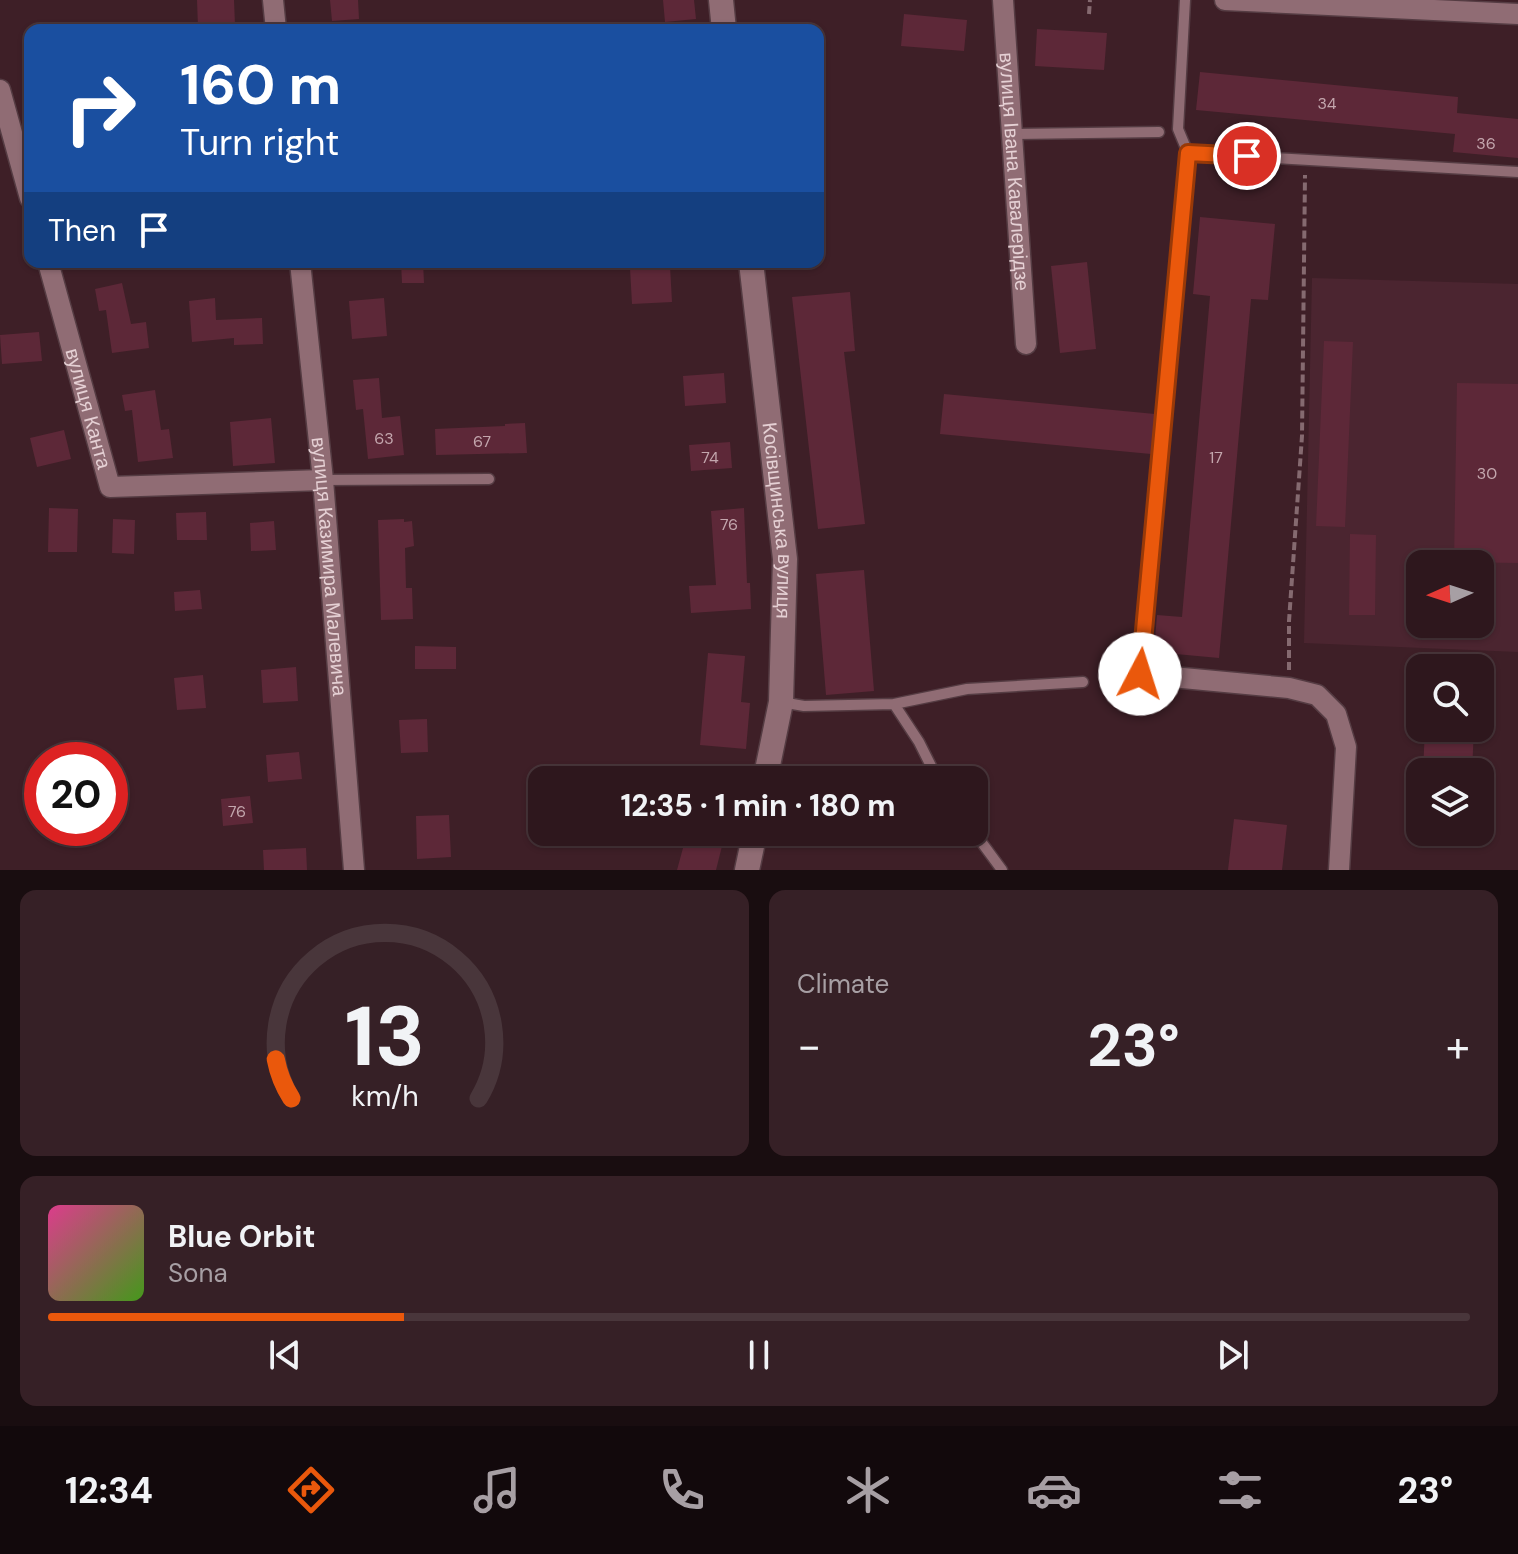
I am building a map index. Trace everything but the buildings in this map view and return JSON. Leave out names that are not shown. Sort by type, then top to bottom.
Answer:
[{"type":"street","points":[[273,0],[275,24]]},
{"type":"street","points":[[721,0],[723,24]]},
{"type":"street","name":"вулиця Івана Кавалерідзе","points":[[1003,0],[1026,344]]},
{"type":"street","points":[[1225,0],[1496,6],[1518,14]]},
{"type":"street","points":[[0,90],[24,176]]},
{"type":"street","name":"вулиця Канта","points":[[50,268],[110,487],[323,480]]},
{"type":"street","name":"вулиця Казимира Малевича","points":[[301,268],[323,480],[354,870]]},
{"type":"street","name":"Косівщинська вулиця","points":[[752,268],[785,559],[781,702],[768,766]]},
{"type":"street","points":[[1140,674],[1289,688],[1317,695],[1336,714],[1346,747],[1339,870]]},
{"type":"street","points":[[747,870],[752,846]]},
{"type":"lane","points":[[1140,674],[1188,153],[1178,129],[1185,0]]},
{"type":"lane","points":[[1012,134],[1159,132]]},
{"type":"lane","points":[[1188,153],[1518,172]]},
{"type":"lane","points":[[323,480],[489,479]]},
{"type":"lane","points":[[781,702],[804,706],[894,704],[967,689],[1083,682]]},
{"type":"lane","points":[[894,704],[931,766]]},
{"type":"lane","points":[[984,846],[1002,870]]},
{"type":"path","points":[[1089,14],[1090,0]]},
{"type":"path","points":[[1289,688],[1289,621],[1302,436],[1306,160]]},
{"type":"shaded area","points":[[1312,278],[1518,284],[1518,652],[1304,643]]},
{"type":"route","points":[[1140,674],[1188,153],[1247,156]]}]
